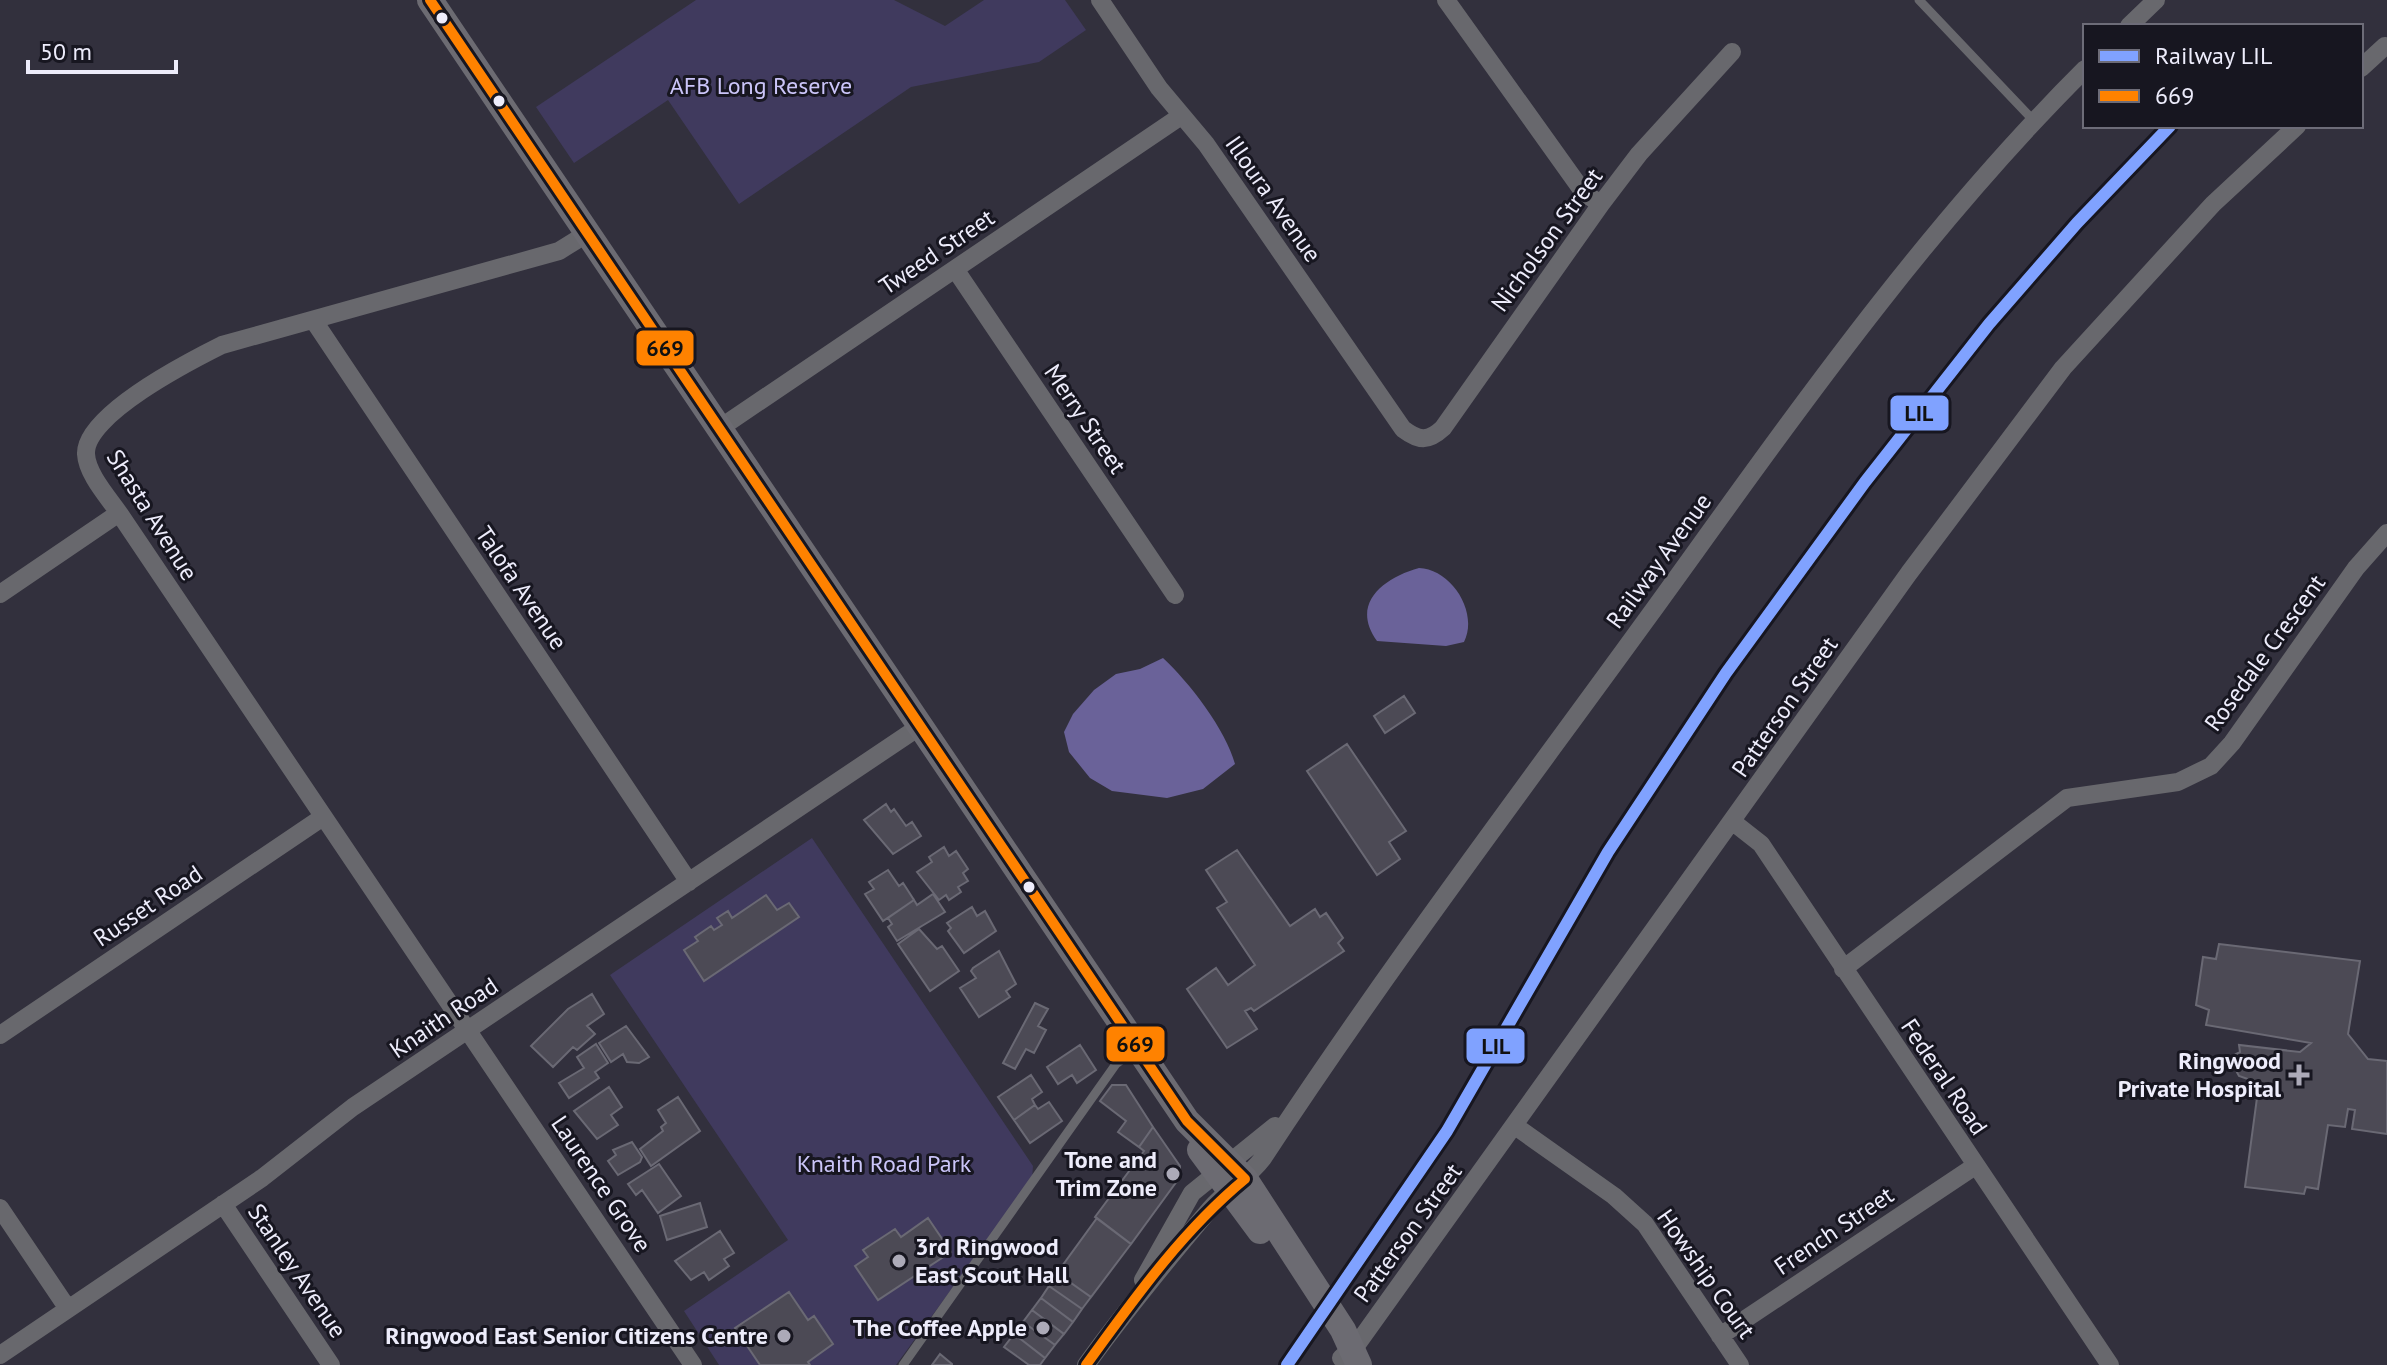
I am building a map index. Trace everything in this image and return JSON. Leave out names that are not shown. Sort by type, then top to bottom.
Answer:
[{"type":"main road","points":[[430,0],[1187,1121],[1312,1296],[1350,1359]]},
{"type":"street","name":"Illoura Avenue","points":[[1100,0],[1181,116],[1206,144],[1403,429]]},
{"type":"street","points":[[1446,0],[1584,193],[1601,204]]},
{"type":"street","points":[[2131,24],[2156,0]]},
{"type":"street","points":[[2363,66],[2385,46]]},
{"type":"street","name":"Nicholson Street","points":[[1403,429],[1415,438],[1426,439],[1443,428],[1639,154],[1732,52]]},
{"type":"street","name":"Railway Avenue","points":[[1086,1365],[1131,1303],[1168,1231],[1192,1193],[1229,1177],[1259,1141],[1300,1102],[1621,654],[1891,287],[2034,121],[2083,71]]},
{"type":"street","name":"Tweed Street","points":[[720,428],[1181,116]]},
{"type":"street","name":"Patterson Street","points":[[1350,1359],[1909,573],[2063,368],[2213,204],[2295,128]]},
{"type":"street","name":"Shasta Avenue","points":[[468,1030],[119,513],[86,458],[86,443],[96,425],[186,363],[222,345],[559,251],[588,233]]},
{"type":"street","name":"Merry Street","points":[[955,269],[1175,595]]},
{"type":"street","name":"Talofa Avenue","points":[[314,321],[689,882]]},
{"type":"street","points":[[0,594],[119,513]]},
{"type":"street","name":"Rosedale Crescent","points":[[1843,969],[2067,798],[2178,782],[2211,766],[2232,743],[2356,568],[2387,533]]},
{"type":"street","name":"Knaith Road","points":[[0,1355],[223,1204],[353,1107],[919,727]]},
{"type":"street","name":"Russet Road","points":[[0,1035],[323,817]]},
{"type":"street","name":"Federal Road","points":[[1733,822],[1761,844],[2110,1365]]},
{"type":"street","name":"Laurence Grove","points":[[468,1030],[693,1365]]},
{"type":"street","name":"Howship Court","points":[[1515,1126],[1614,1196],[1645,1224],[1740,1365]]},
{"type":"street","name":"French Street","points":[[1720,1336],[1975,1166]]},
{"type":"street","name":"Stanley Avenue","points":[[223,1204],[331,1365]]},
{"type":"street","points":[[0,1208],[68,1309]]},
{"type":"lane","points":[[1919,0],[2034,121]]},
{"type":"lane","points":[[903,1365],[1116,1064],[1138,1048]]},
{"type":"green space","name":"AFB Long Reserve","points":[[696,0],[894,0],[945,26],[984,0],[1065,0],[1086,30],[1039,62],[911,87],[739,204],[668,100],[574,163],[536,107]]},
{"type":"green space","name":"Knaith Road Park","points":[[812,838],[1033,1166],[1032,1179],[896,1365],[719,1365],[684,1311],[788,1240],[610,975]]},
{"type":"shaded area","points":[[1419,568],[1442,576],[1459,594],[1468,618],[1464,642],[1446,646],[1377,641],[1367,615],[1374,594],[1393,578]]},
{"type":"shaded area","points":[[1163,658],[1205,707],[1224,736],[1235,764],[1203,789],[1167,798],[1112,791],[1090,778],[1069,752],[1064,732],[1073,714],[1094,690],[1116,674],[1140,669]]},
{"type":"building","points":[[1404,696],[1415,713],[1385,733],[1374,716]]},
{"type":"building","points":[[1347,744],[1406,831],[1389,842],[1400,859],[1377,875],[1307,771]]},
{"type":"building","points":[[886,804],[891,812],[894,809],[906,826],[912,822],[921,836],[893,854],[864,820]]},
{"type":"building","points":[[944,847],[949,856],[956,851],[968,869],[963,873],[968,881],[958,887],[961,892],[949,900],[946,895],[939,900],[917,872],[932,862],[929,857]]},
{"type":"building","points":[[1237,850],[1290,926],[1315,909],[1320,917],[1326,913],[1343,938],[1338,943],[1344,951],[1254,1011],[1251,1008],[1245,1011],[1257,1029],[1227,1048],[1187,989],[1216,968],[1228,985],[1255,965],[1217,908],[1227,902],[1206,870]]},
{"type":"building","points":[[888,870],[899,886],[903,883],[914,900],[883,921],[865,894],[874,889],[869,882]]},
{"type":"building","points":[[933,894],[945,912],[897,941],[888,927],[892,924],[888,918],[914,900],[917,905]]},
{"type":"building","points":[[766,895],[777,910],[789,903],[799,917],[704,981],[684,950],[698,941],[695,937],[711,926],[714,930],[722,925],[717,918],[728,911],[732,918]]},
{"type":"building","points":[[972,907],[977,916],[985,911],[996,931],[964,953],[948,931],[951,928],[947,923]]},
{"type":"building","points":[[919,929],[937,949],[942,946],[959,971],[930,991],[898,944]]},
{"type":"building","points":[[2219,944],[2360,961],[2348,1034],[2368,1059],[2387,1061],[2387,1134],[2352,1129],[2355,1110],[2348,1109],[2345,1127],[2328,1125],[2318,1189],[2306,1187],[2304,1194],[2245,1187],[2259,1083],[2239,1076],[2229,1058],[2240,1052],[2239,1045],[2300,1052],[2311,1043],[2206,1025],[2209,1010],[2196,1005],[2203,957],[2216,959]]},
{"type":"building","points":[[999,951],[1016,984],[1006,991],[1010,997],[979,1017],[960,988],[976,978],[971,971],[973,968]]},
{"type":"building","points":[[592,994],[604,1014],[587,1026],[595,1034],[577,1050],[573,1047],[553,1067],[531,1046],[568,1009]]},
{"type":"building","points":[[1035,1003],[1048,1009],[1038,1026],[1046,1030],[1034,1053],[1026,1049],[1015,1069],[1003,1063]]},
{"type":"building","points":[[626,1026],[649,1057],[639,1063],[627,1062],[623,1054],[611,1062],[599,1043]]},
{"type":"building","points":[[596,1044],[608,1063],[595,1072],[599,1078],[569,1098],[559,1083],[584,1068],[577,1057]]},
{"type":"building","points":[[1080,1045],[1096,1070],[1077,1083],[1072,1075],[1058,1084],[1047,1067]]},
{"type":"building","points":[[1031,1075],[1042,1092],[1032,1099],[1035,1105],[1014,1120],[998,1097]]},
{"type":"building","points":[[1112,1085],[1126,1085],[1153,1127],[1139,1147],[1118,1132],[1126,1121],[1100,1101]]},
{"type":"building","points":[[609,1087],[622,1107],[611,1115],[618,1125],[597,1139],[574,1111]]},
{"type":"building","points":[[678,1097],[700,1131],[651,1166],[640,1149],[663,1131],[661,1127],[666,1123],[658,1110]]},
{"type":"building","points":[[1049,1102],[1062,1121],[1030,1143],[1014,1120],[1035,1105],[1038,1109]]},
{"type":"building","points":[[1153,1127],[1180,1166],[1180,1177],[1131,1244],[1095,1217],[1144,1151],[1139,1147]]},
{"type":"building","points":[[632,1142],[642,1157],[640,1162],[618,1175],[608,1161],[616,1155],[613,1150]]},
{"type":"building","points":[[659,1164],[681,1196],[658,1213],[642,1190],[636,1195],[628,1184]]},
{"type":"building","points":[[700,1203],[707,1227],[667,1240],[660,1216]]},
{"type":"building","name":"3rd Ringwood East Scout Hall","points":[[928,1218],[951,1252],[878,1300],[855,1266],[868,1257],[863,1250],[895,1229],[901,1237]]},
{"type":"building","points":[[1097,1218],[1131,1244],[1091,1297],[1057,1273]]},
{"type":"building","points":[[720,1231],[734,1253],[724,1259],[729,1266],[709,1280],[704,1272],[691,1280],[675,1261]]},
{"type":"building","points":[[1058,1274],[1091,1297],[1082,1309],[1049,1286]]},
{"type":"building","points":[[1049,1286],[1082,1309],[1073,1322],[1041,1298]]},
{"type":"building","name":"Ringwood East Senior Citizens Centre","points":[[789,1292],[808,1320],[814,1316],[833,1344],[808,1362],[810,1365],[760,1365],[735,1328]]},
{"type":"building","points":[[1041,1298],[1073,1322],[1064,1334],[1032,1310]]},
{"type":"building","name":"The Coffee Apple","points":[[1032,1310],[1064,1334],[1055,1345],[1023,1322]]},
{"type":"building","points":[[1023,1322],[1055,1345],[1045,1358],[1014,1334]]},
{"type":"building","points":[[1014,1334],[1045,1358],[1040,1365],[1029,1365],[1004,1347]]},
{"type":"building","points":[[940,1354],[952,1364],[952,1365],[932,1365]]},
{"type":"rail line","name":"LIL","points":[[1287,1365],[1447,1131],[1608,852],[1726,673],[1865,482],[1989,324],[2077,223],[2168,128]]},
{"type":"transit line","name":"669","points":[[430,0],[1187,1121],[1245,1179],[1180,1243],[1086,1365]]},
{"type":"place","name":"Ringwood Private Hospital","points":[[2299,1075]]},
{"type":"place","name":"Tone and Trim Zone","points":[[1173,1174]]},
{"type":"place","name":"3rd Ringwood East Scout Hall","points":[[899,1261]]},
{"type":"place","name":"The Coffee Apple","points":[[1043,1328]]},
{"type":"place","name":"Ringwood East Senior Citizens Centre","points":[[784,1336]]}]
